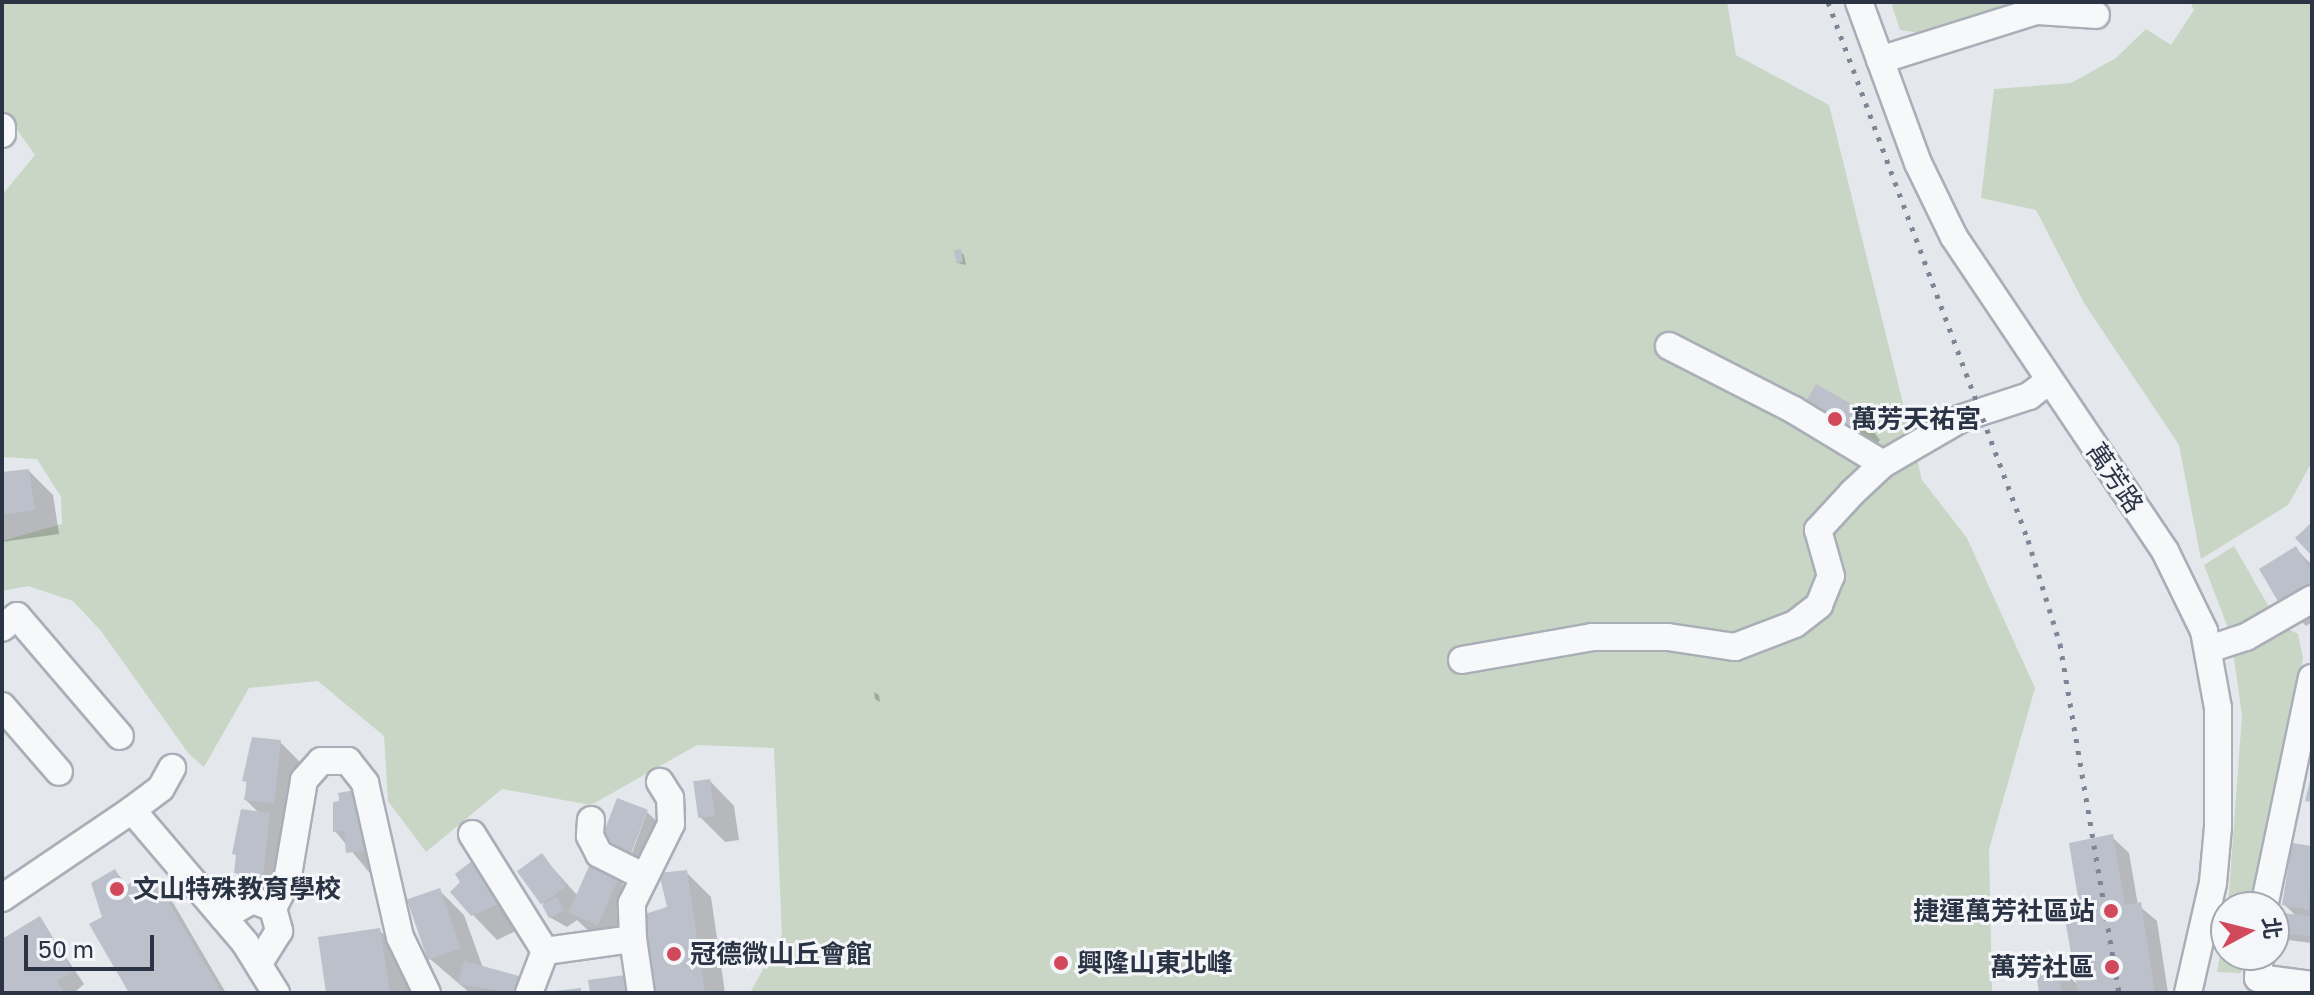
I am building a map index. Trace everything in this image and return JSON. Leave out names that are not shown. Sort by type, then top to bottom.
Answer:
[{"type":"street","name":"萬芳路","points":[[1859,2],[1918,163],[1954,237],[2165,551],[2209,649],[2218,708],[2218,827],[2210,896],[2188,993]]},
{"type":"street","points":[[1880,60],[2036,11],[2096,15]]},
{"type":"street","points":[[2,127],[2,134]]},
{"type":"street","points":[[1669,346],[1794,410],[1883,464]]},
{"type":"street","points":[[1462,660],[1592,637],[1668,637],[1735,647],[1795,624],[1819,605],[1831,576],[1818,530],[1883,464],[1962,418],[2029,396],[2049,381]]},
{"type":"street","points":[[2209,649],[2246,637],[2312,599]]},
{"type":"street","points":[[16,615],[120,736]]},
{"type":"street","points":[[2267,891],[2312,678]]},
{"type":"street","points":[[2,706],[59,772]]},
{"type":"street","points":[[260,962],[279,931],[273,908],[287,881],[304,780],[321,761],[348,761],[365,783],[400,937],[427,993]]},
{"type":"street","points":[[2,898],[161,788],[172,768]]},
{"type":"street","points":[[641,993],[629,913],[671,824],[670,798],[660,782]]},
{"type":"street","points":[[132,810],[260,962],[276,993]]},
{"type":"street","points":[[591,820],[590,836],[599,854],[645,877]]},
{"type":"street","points":[[472,834],[545,951]]},
{"type":"street","points":[[223,917],[253,900],[273,908]]},
{"type":"street","points":[[545,951],[633,939]]},
{"type":"street","points":[[529,993],[545,951]]},
{"type":"street","points":[[2259,971],[2258,978],[2312,985]]},
{"type":"green space","points":[[2,2],[1727,2],[1736,55],[1829,105],[1922,480],[1967,538],[2035,688],[1989,849],[1992,993],[750,993],[782,935],[774,748],[697,745],[591,805],[502,789],[426,852],[388,801],[384,736],[318,681],[249,688],[204,767],[189,754],[101,631],[73,601],[28,586],[2,591],[2,541],[62,524],[61,497],[37,459],[2,457],[2,195],[35,155],[2,109]]},
{"type":"green space","points":[[1891,2],[2039,2],[1935,35],[1900,30]]},
{"type":"green space","points":[[2190,2],[2312,2],[2312,462],[2288,505],[2201,559],[2179,445],[2084,303],[2036,210],[1981,198],[1994,89],[2071,83],[2116,58],[2146,29],[2171,45],[2194,10]]},
{"type":"green space","points":[[2234,546],[2273,614],[2231,636],[2204,565]]},
{"type":"green space","points":[[2288,629],[2298,634],[2303,658],[2257,891],[2229,891],[2242,715],[2233,652]]},
{"type":"building","points":[[961,249],[963,262],[956,263],[954,250]]},
{"type":"building","name":"萬芳天祐宮","points":[[1816,384],[1858,408],[1854,416],[1864,422],[1855,438],[1800,412]]},
{"type":"building","points":[[29,469],[35,510],[2,515],[2,472]]},
{"type":"building","points":[[2312,522],[2312,556],[2295,538]]},
{"type":"building","points":[[2296,546],[2312,572],[2312,582],[2279,603],[2259,569]]},
{"type":"building","points":[[252,737],[281,740],[274,804],[244,800],[247,782],[242,781]]},
{"type":"building","points":[[2312,777],[2312,802],[2305,801]]},
{"type":"building","points":[[710,779],[715,816],[698,818],[693,781]]},
{"type":"building","points":[[355,790],[364,851],[346,853],[344,831],[333,832],[333,802],[340,801],[338,793]]},
{"type":"building","points":[[617,798],[648,810],[631,855],[600,843]]},
{"type":"building","points":[[241,809],[270,813],[263,877],[234,873],[236,855],[232,854]]},
{"type":"building","name":"捷運萬芳社區站","points":[[2113,834],[2125,905],[2141,902],[2155,993],[2078,993],[2065,919],[2081,916],[2069,843]]},
{"type":"building","points":[[2292,843],[2312,846],[2309,910],[2290,906],[2290,891],[2284,891]]},
{"type":"building","points":[[542,853],[566,886],[541,904],[517,871]]},
{"type":"building","points":[[476,858],[501,903],[471,916],[450,892],[460,882],[455,874]]},
{"type":"building","points":[[590,864],[619,877],[598,925],[568,912]]},
{"type":"building","points":[[115,869],[125,886],[138,879],[147,894],[159,886],[221,991],[129,993],[89,924],[102,917],[91,883]]},
{"type":"building","name":"冠德微山丘會館","points":[[687,870],[705,993],[654,993],[642,915],[667,907],[659,873]]},
{"type":"building","points":[[440,888],[461,949],[428,960],[407,899]]},
{"type":"building","points":[[557,897],[564,910],[549,918],[542,905]]},
{"type":"building","points":[[2290,914],[2312,916],[2310,936],[2290,934]]},
{"type":"building","points":[[40,916],[73,971],[57,981],[64,993],[3,993],[2,939]]},
{"type":"building","points":[[380,928],[390,993],[326,993],[318,937]]},
{"type":"building","points":[[464,961],[519,976],[514,993],[458,984]]},
{"type":"building","points":[[2056,961],[2062,993],[2039,993],[2035,965]]},
{"type":"building","points":[[625,975],[627,993],[590,993],[588,980]]},
{"type":"building","points":[[581,988],[581,993],[555,991]]},
{"type":"railway","points":[[1828,2],[2028,540],[2060,644],[2119,993]]},
{"type":"place","name":"萬芳天祐宮","points":[[1835,419]]},
{"type":"place","name":"文山特殊教育學校","points":[[117,889]]},
{"type":"place","name":"捷運萬芳社區站","points":[[2111,911]]},
{"type":"place","name":"冠德微山丘會館","points":[[674,954]]},
{"type":"place","name":"興隆山東北峰","points":[[1061,963]]},
{"type":"place","name":"萬芳社區","points":[[2112,967]]}]
